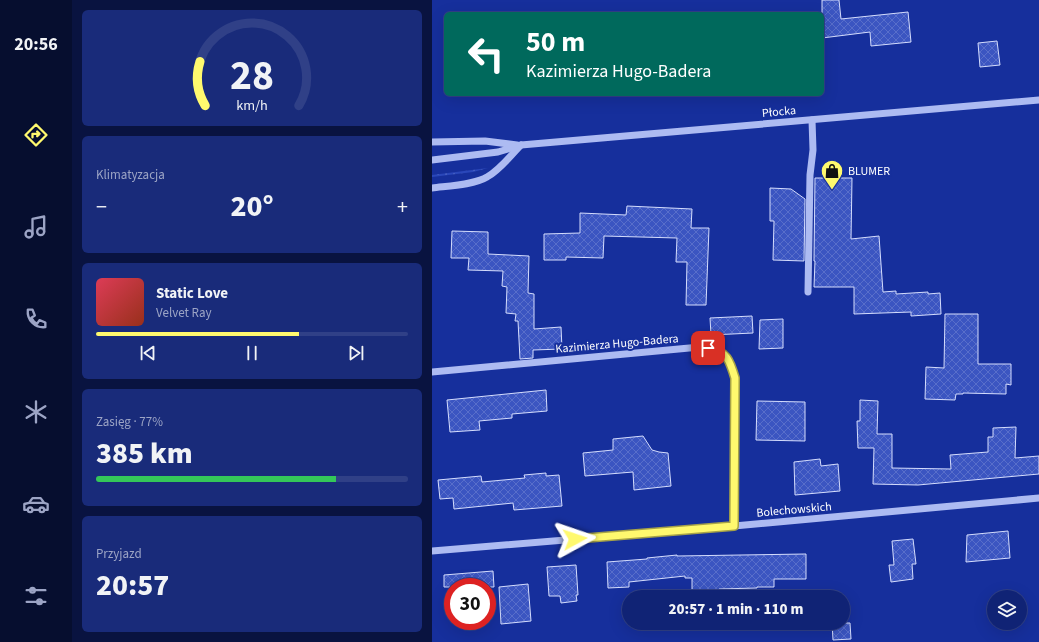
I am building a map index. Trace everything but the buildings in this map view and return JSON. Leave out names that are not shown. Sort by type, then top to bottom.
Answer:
[{"type":"street","name":"Płocka","points":[[432,142],[485,141],[521,145],[1039,100]]},
{"type":"street","points":[[808,292],[810,175],[813,150],[812,120]]},
{"type":"street","name":"Płocka","points":[[432,160],[498,152],[521,145]]},
{"type":"street","points":[[432,188],[459,185],[486,178],[495,172],[521,145]]},
{"type":"street","name":"Kazimierza Hugo-Badera","points":[[432,372],[700,347],[716,350],[726,356],[731,364],[735,378],[734,526]]},
{"type":"street","name":"Bolechowskich","points":[[432,551],[734,526],[1039,498]]},
{"type":"shaded area","points":[[488,168],[473,172],[432,177],[432,175]]},
{"type":"place","name":"BLUMER","points":[[832,190]]},
{"type":"route","points":[[575,539],[734,526],[735,378],[731,364],[726,356],[716,350],[708,348]]}]
